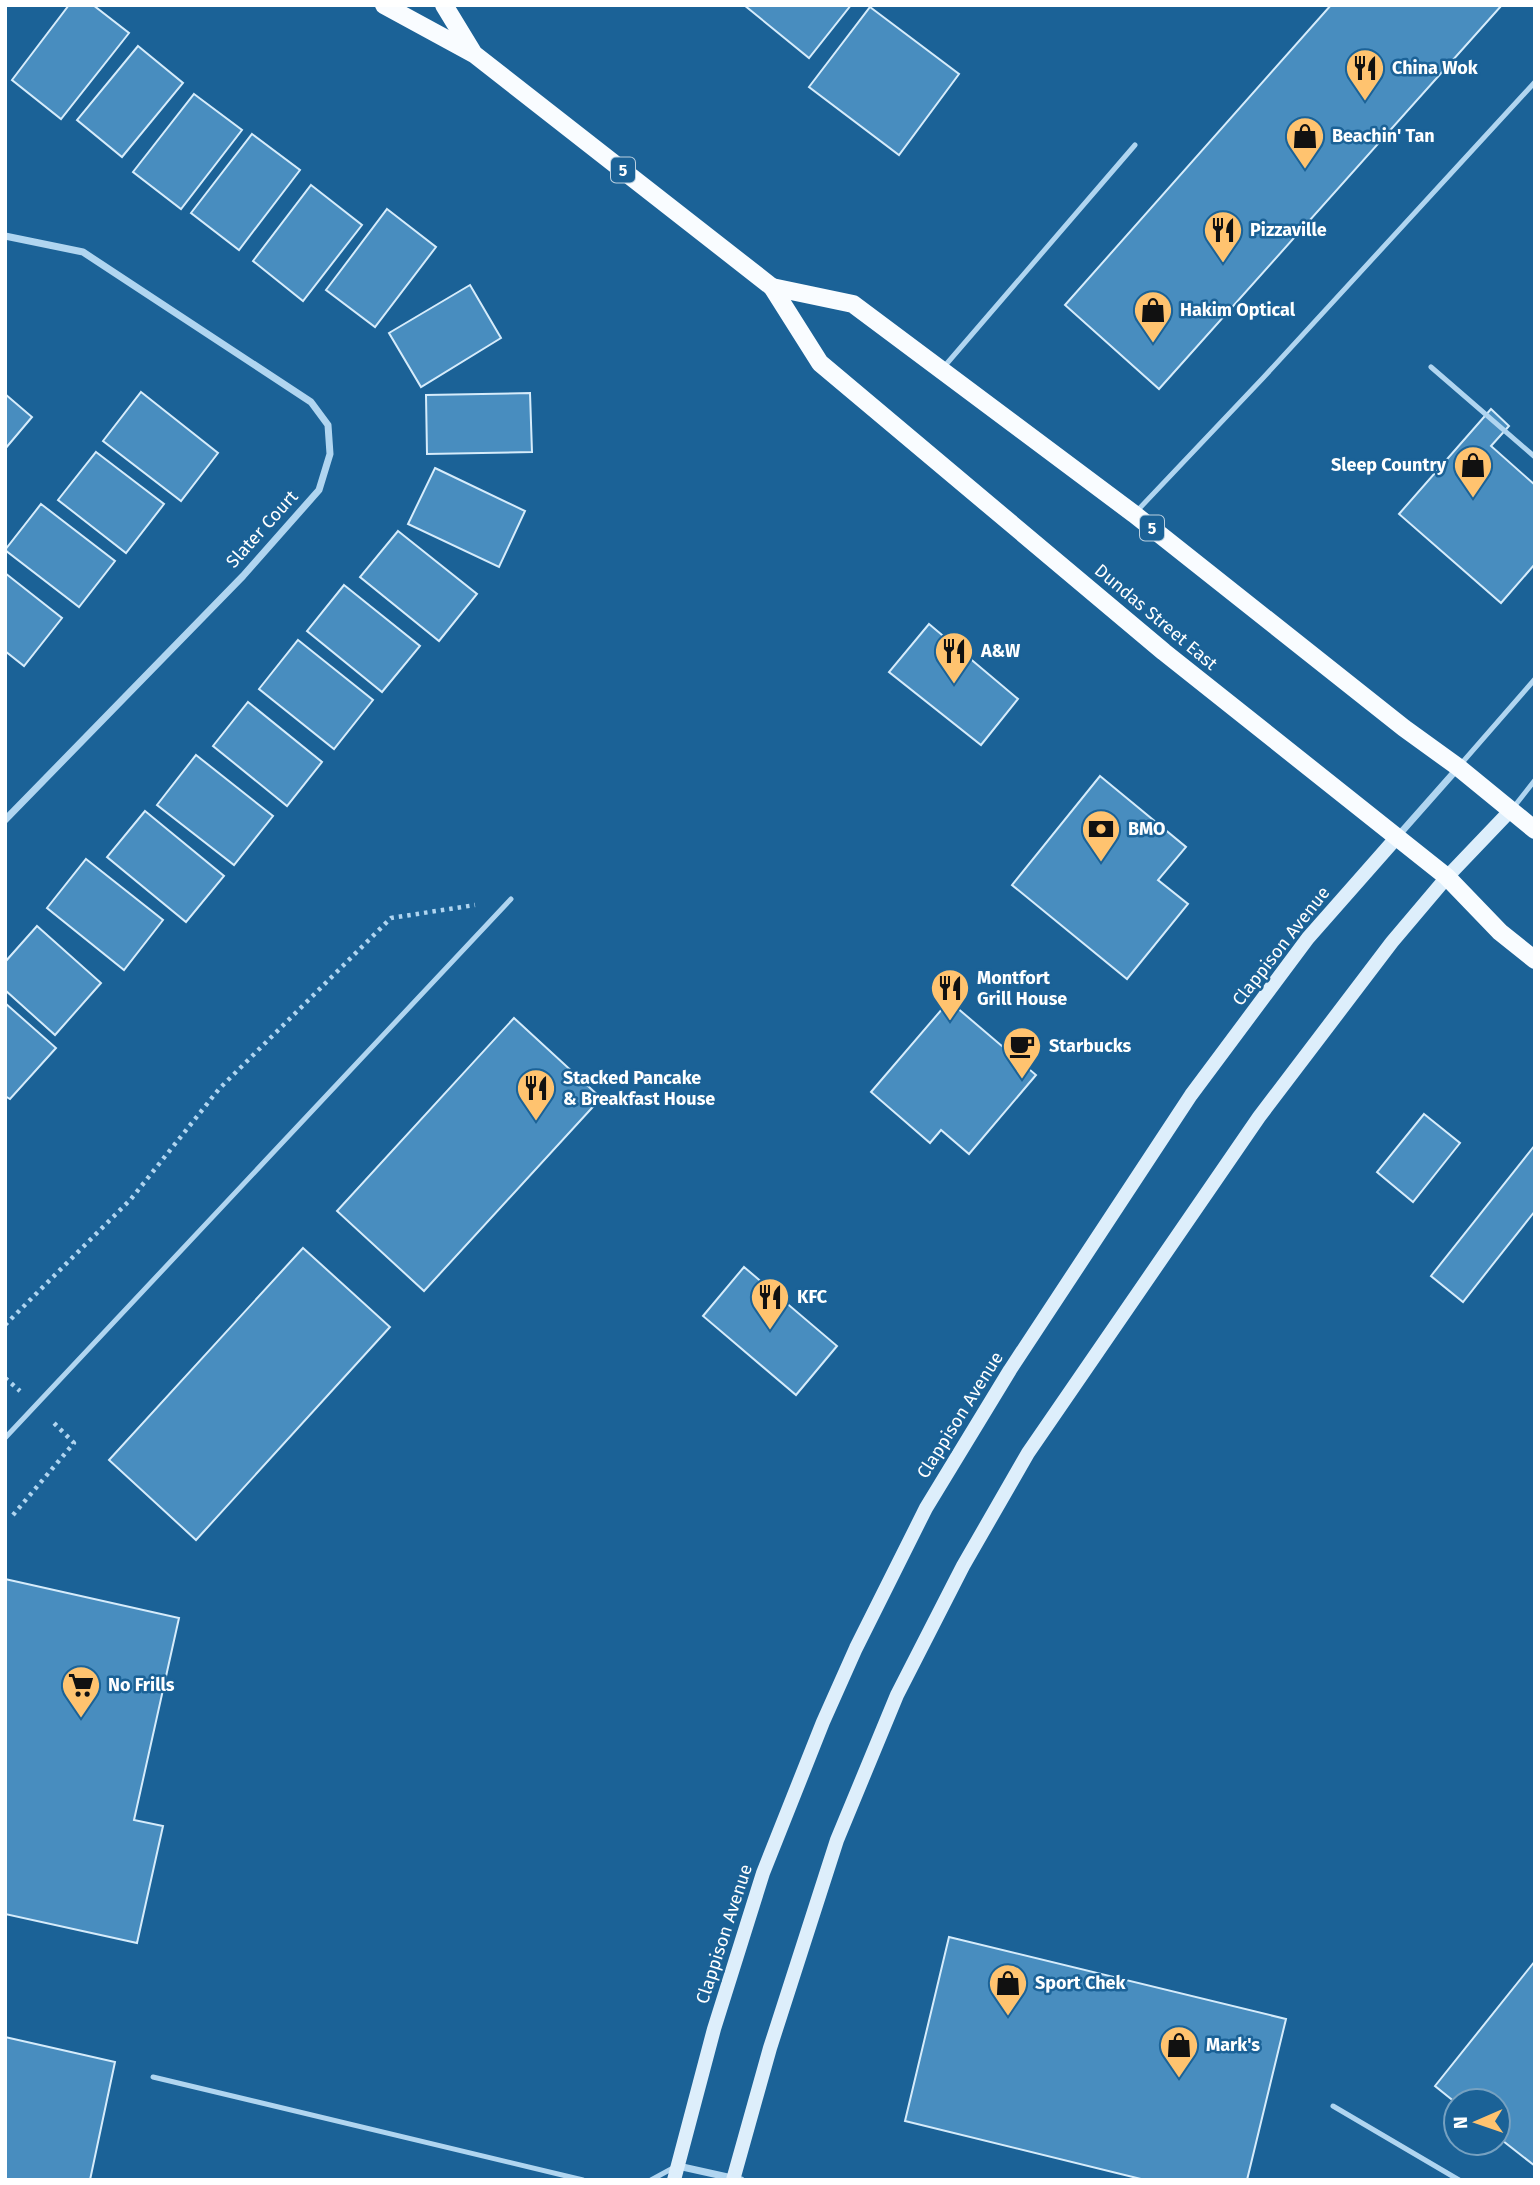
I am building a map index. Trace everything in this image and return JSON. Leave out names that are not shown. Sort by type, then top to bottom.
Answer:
[{"type":"main road","name":"Dundas Street East","points":[[384,5],[474,54],[772,286],[820,363],[1164,652],[1344,798],[1447,877],[1500,932],[1535,960]]},
{"type":"main road","name":"Dundas Street East","points":[[444,5],[474,54]]},
{"type":"main road","name":"Dundas Street East","points":[[772,286],[853,304],[1134,514],[1535,830]]},
{"type":"main road","points":[[736,2179],[770,2048],[837,1840],[897,1695],[963,1566],[1028,1452],[1259,1117],[1385,951],[1447,877],[1511,810]]},
{"type":"main road","name":"Clappison Avenue","points":[[676,2173],[737,1951],[778,1835],[828,1709],[856,1647],[926,1508],[1010,1370],[1191,1095],[1308,938],[1397,837]]},
{"type":"street","name":"Slater Court","points":[[5,236],[83,251],[311,402],[328,425],[330,454],[319,489],[243,576],[5,820]]},
{"type":"street","name":"Clappison Avenue","points":[[1397,837],[1458,767]]},
{"type":"street","points":[[676,2173],[736,2179]]},
{"type":"lane","points":[[1134,514],[1535,82]]},
{"type":"lane","points":[[942,369],[1135,145]]},
{"type":"lane","points":[[1431,367],[1535,457]]},
{"type":"lane","points":[[1458,767],[1535,679]]},
{"type":"lane","points":[[1511,810],[1535,780]]},
{"type":"lane","points":[[5,1438],[511,900]]},
{"type":"lane","points":[[153,2077],[583,2180]]},
{"type":"lane","points":[[1333,2106],[1459,2180]]},
{"type":"lane","points":[[651,2180],[676,2173]]},
{"type":"path","points":[[5,1325],[131,1199],[219,1089],[391,918],[511,900]]},
{"type":"path","points":[[5,1378],[74,1443],[13,1516]]},
{"type":"building","points":[[69,5],[93,5],[129,33],[61,119],[12,80]]},
{"type":"building","points":[[744,5],[851,5],[809,58]]},
{"type":"building","points":[[1331,5],[1502,5],[1159,389],[1065,305]]},
{"type":"building","points":[[870,7],[959,74],[899,155],[809,87]]},
{"type":"building","points":[[138,46],[183,83],[122,157],[77,120]]},
{"type":"building","points":[[194,94],[242,130],[181,209],[133,172]]},
{"type":"building","points":[[252,134],[300,170],[239,250],[191,213]]},
{"type":"building","points":[[311,185],[362,225],[303,301],[253,261]]},
{"type":"building","points":[[387,209],[436,247],[375,327],[326,290]]},
{"type":"building","points":[[470,285],[501,338],[421,387],[389,333]]},
{"type":"building","points":[[141,392],[218,453],[181,501],[103,441]]},
{"type":"building","points":[[530,393],[532,452],[427,454],[426,395]]},
{"type":"building","points":[[5,394],[32,417],[5,449]]},
{"type":"building","name":"Sleep Country","points":[[1491,409],[1509,426],[1491,446],[1535,485],[1535,564],[1501,603],[1399,514]]},
{"type":"building","points":[[96,452],[164,504],[126,553],[58,500]]},
{"type":"building","points":[[435,468],[525,511],[499,567],[408,524]]},
{"type":"building","points":[[41,504],[115,561],[79,607],[5,550]]},
{"type":"building","points":[[398,531],[477,594],[439,641],[360,577]]},
{"type":"building","points":[[5,573],[62,618],[24,666],[5,651]]},
{"type":"building","points":[[344,585],[420,646],[382,692],[307,631]]},
{"type":"building","name":"A&W","points":[[929,624],[1018,699],[981,745],[889,672]]},
{"type":"building","points":[[298,640],[373,700],[334,749],[259,689]]},
{"type":"building","points":[[248,702],[322,762],[287,806],[213,746]]},
{"type":"building","points":[[196,755],[273,816],[234,865],[157,805]]},
{"type":"building","name":"BMO","points":[[1100,776],[1186,847],[1158,880],[1188,904],[1127,979],[1012,885]]},
{"type":"building","points":[[145,811],[224,876],[186,922],[107,857]]},
{"type":"building","points":[[86,859],[163,920],[124,970],[47,908]]},
{"type":"building","points":[[37,926],[101,983],[55,1035],[5,990],[5,962]]},
{"type":"building","points":[[949,1001],[1036,1075],[969,1154],[941,1130],[930,1143],[871,1092]]},
{"type":"building","points":[[5,1003],[56,1048],[10,1099],[5,1096]]},
{"type":"building","points":[[514,1018],[601,1098],[424,1291],[337,1211]]},
{"type":"building","points":[[1424,1114],[1460,1143],[1413,1202],[1377,1172]]},
{"type":"building","points":[[1535,1145],[1535,1211],[1463,1302],[1431,1276]]},
{"type":"building","points":[[303,1248],[390,1327],[196,1540],[109,1460]]},
{"type":"building","name":"KFC","points":[[744,1267],[837,1346],[796,1395],[703,1316]]},
{"type":"building","name":"No Frills","points":[[5,1579],[179,1618],[134,1820],[163,1826],[137,1943],[5,1914]]},
{"type":"building","points":[[949,1937],[1286,2019],[1247,2180],[1145,2180],[905,2121]]},
{"type":"building","points":[[1535,1961],[1535,2166],[1512,2148],[1512,2087],[1442,2087],[1442,2092],[1435,2086]]},
{"type":"building","points":[[5,2037],[115,2062],[90,2180],[5,2180]]},
{"type":"place","name":"China Wok","points":[[1365,102]]},
{"type":"place","name":"Beachin' Tan","points":[[1305,170]]},
{"type":"place","name":"Pizzaville","points":[[1223,264]]},
{"type":"place","name":"Hakim Optical","points":[[1153,344]]},
{"type":"place","name":"Sleep Country","points":[[1473,499]]},
{"type":"place","name":"A&W","points":[[954,685]]},
{"type":"place","name":"BMO","points":[[1101,863]]},
{"type":"place","name":"Montfort Grill House","points":[[950,1022]]},
{"type":"place","name":"Starbucks","points":[[1022,1080]]},
{"type":"place","name":"Stacked Pancake & Breakfast House","points":[[536,1122]]},
{"type":"place","name":"KFC","points":[[770,1331]]},
{"type":"place","name":"No Frills","points":[[81,1719]]},
{"type":"place","name":"Sport Chek","points":[[1008,2017]]},
{"type":"place","name":"Mark's","points":[[1179,2079]]}]
